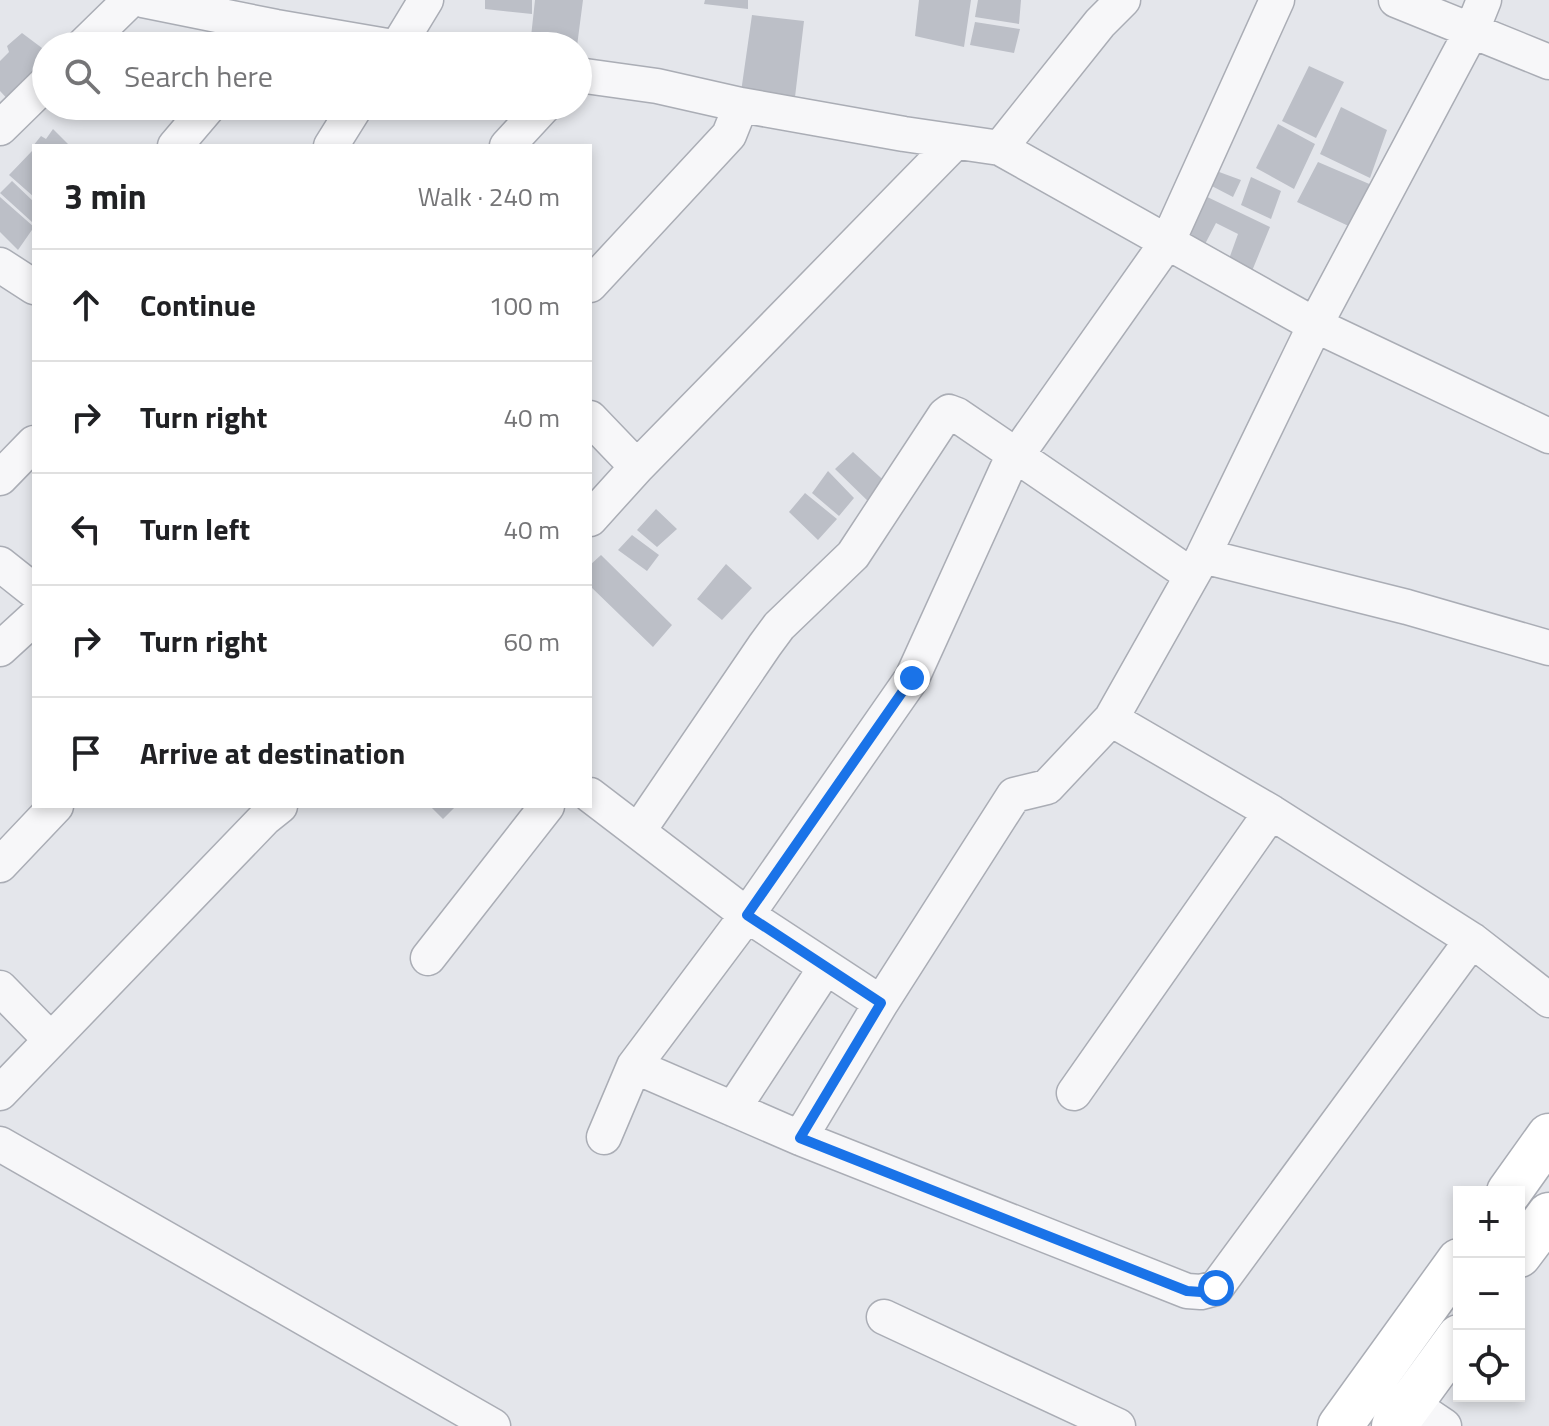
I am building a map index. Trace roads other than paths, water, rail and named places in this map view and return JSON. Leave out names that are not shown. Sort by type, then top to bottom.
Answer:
[{"type":"street","points":[[97,32],[130,0]]},
{"type":"street","points":[[143,0],[251,32]]},
{"type":"street","points":[[407,32],[426,0]]},
{"type":"street","points":[[1000,148],[1100,23],[1123,0]]},
{"type":"street","points":[[604,1137],[634,1066],[747,915],[912,678],[1007,469],[1168,241],[1277,0]]},
{"type":"street","points":[[1396,0],[1478,15],[1549,62]]},
{"type":"street","points":[[800,1138],[881,1003],[1014,795],[1047,787],[1111,719],[1197,566],[1315,325],[1478,15]]},
{"type":"street","points":[[592,77],[1000,148],[1315,325],[1549,436]]},
{"type":"street","points":[[0,128],[32,97]]},
{"type":"street","points":[[592,283],[729,135],[741,105]]},
{"type":"street","points":[[177,144],[197,120]]},
{"type":"street","points":[[332,144],[347,120]]},
{"type":"street","points":[[509,144],[531,120]]},
{"type":"street","points":[[592,517],[955,142]]},
{"type":"street","points":[[0,265],[32,286]]},
{"type":"street","points":[[639,830],[779,626],[859,547],[949,412],[1197,566],[1407,607],[1549,648]]},
{"type":"street","points":[[592,420],[637,467]]},
{"type":"street","points":[[0,478],[32,445]]},
{"type":"street","points":[[0,564],[32,589]]},
{"type":"street","points":[[0,649],[32,620]]},
{"type":"street","points":[[1111,719],[1271,812],[1472,940],[1549,1000]]},
{"type":"street","points":[[592,796],[747,915],[881,1003]]},
{"type":"street","points":[[0,865],[54,808]]},
{"type":"street","points":[[428,958],[545,808]]},
{"type":"street","points":[[0,1093],[266,810]]},
{"type":"street","points":[[1074,1093],[1271,812]]},
{"type":"street","points":[[634,1066],[800,1138],[1187,1291],[1201,1292],[1216,1288],[1472,940]]},
{"type":"street","points":[[733,1109],[826,967]]},
{"type":"street","points":[[0,988],[51,1040]]},
{"type":"street","points":[[1513,1186],[1549,1136]]},
{"type":"street","points":[[0,1144],[493,1426]]},
{"type":"street","points":[[1525,1247],[1549,1215]]},
{"type":"street","points":[[1340,1426],[1453,1269]]},
{"type":"street","points":[[884,1317],[1118,1426]]},
{"type":"street","points":[[1416,1418],[1453,1348]]}]
